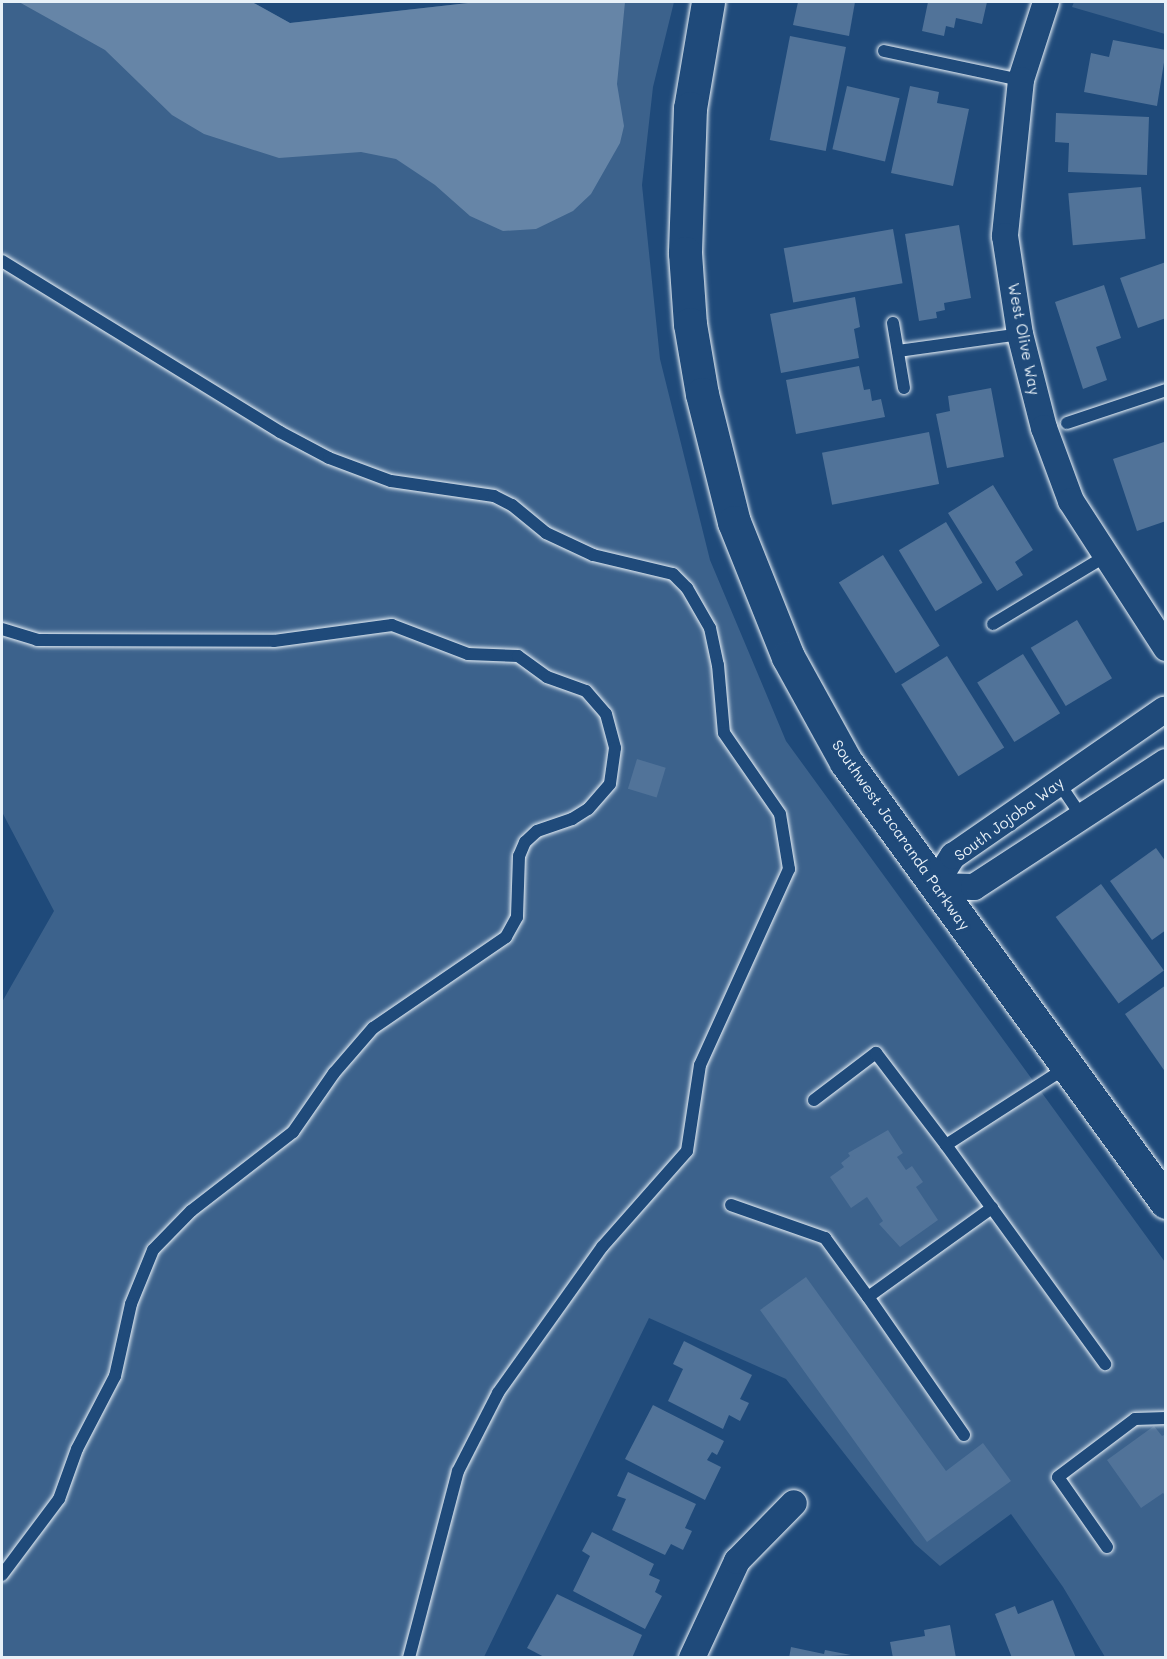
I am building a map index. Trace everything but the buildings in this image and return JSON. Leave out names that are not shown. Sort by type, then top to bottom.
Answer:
[{"type":"street","name":"Southwest Jacaranda Parkway","points":[[708,2],[690,108],[685,253],[690,324],[716,459],[734,522],[788,657],[846,762],[1166,1202]]},
{"type":"street","name":"West Olive Way","points":[[1046,2],[1021,80],[1005,236],[1020,334],[1054,460],[1071,501],[1104,557],[1166,648]]},
{"type":"street","name":"South Jojoba Way","points":[[934,886],[953,856],[1165,707]]},
{"type":"street","name":"South Jojoba Way","points":[[934,886],[974,887],[1166,762]]},
{"type":"street","points":[[692,1658],[737,1561],[794,1503]]},
{"type":"lane","points":[[884,51],[1021,80]]},
{"type":"lane","points":[[2,261],[280,432],[329,458],[391,481],[494,496],[512,505],[546,533],[584,551],[673,574],[687,588],[710,628],[718,665],[724,733],[780,814],[788,844],[789,869],[700,1065],[687,1151],[602,1247],[498,1393],[458,1471],[409,1658]]},
{"type":"lane","points":[[893,323],[904,387]]},
{"type":"lane","points":[[898,351],[1020,334]]},
{"type":"lane","points":[[1067,423],[1166,390]]},
{"type":"lane","points":[[993,624],[1104,557]]},
{"type":"lane","points":[[2,629],[37,640],[274,641],[392,625],[468,654],[518,656],[547,677],[586,690],[606,714],[615,748],[610,784],[588,808],[572,819],[537,831],[525,842],[519,856],[518,916],[506,937],[373,1028],[348,1055],[293,1132],[176,1224],[153,1250],[131,1304],[115,1376],[106,1398],[88,1425],[59,1498],[2,1575]]},
{"type":"lane","points":[[1059,783],[1081,816]]},
{"type":"lane","points":[[814,1100],[876,1053],[946,1145],[1105,1364]]},
{"type":"lane","points":[[946,1145],[1067,1067]]},
{"type":"lane","points":[[731,1205],[825,1238],[964,1435]]},
{"type":"lane","points":[[868,1297],[992,1208]]},
{"type":"lane","points":[[1107,1547],[1058,1477],[1135,1419],[1166,1418]]},
{"type":"shaded area","points":[[2,2],[252,2],[290,23],[477,2],[674,2],[653,87],[642,185],[660,359],[710,560],[786,741],[1165,1262],[1165,1657],[1105,1657],[1063,1587],[1011,1514],[940,1566],[915,1544],[786,1379],[649,1318],[484,1657],[2,1658],[2,1002],[54,911],[2,812]]},
{"type":"shaded area","points":[[19,2],[252,2],[290,23],[477,2],[625,2],[617,84],[624,126],[620,143],[591,194],[573,211],[536,229],[503,231],[470,216],[435,185],[396,159],[361,152],[279,158],[204,134],[172,115],[105,50]]},
{"type":"shaded area","points":[[1074,2],[1165,2],[1165,34],[1072,7]]}]
